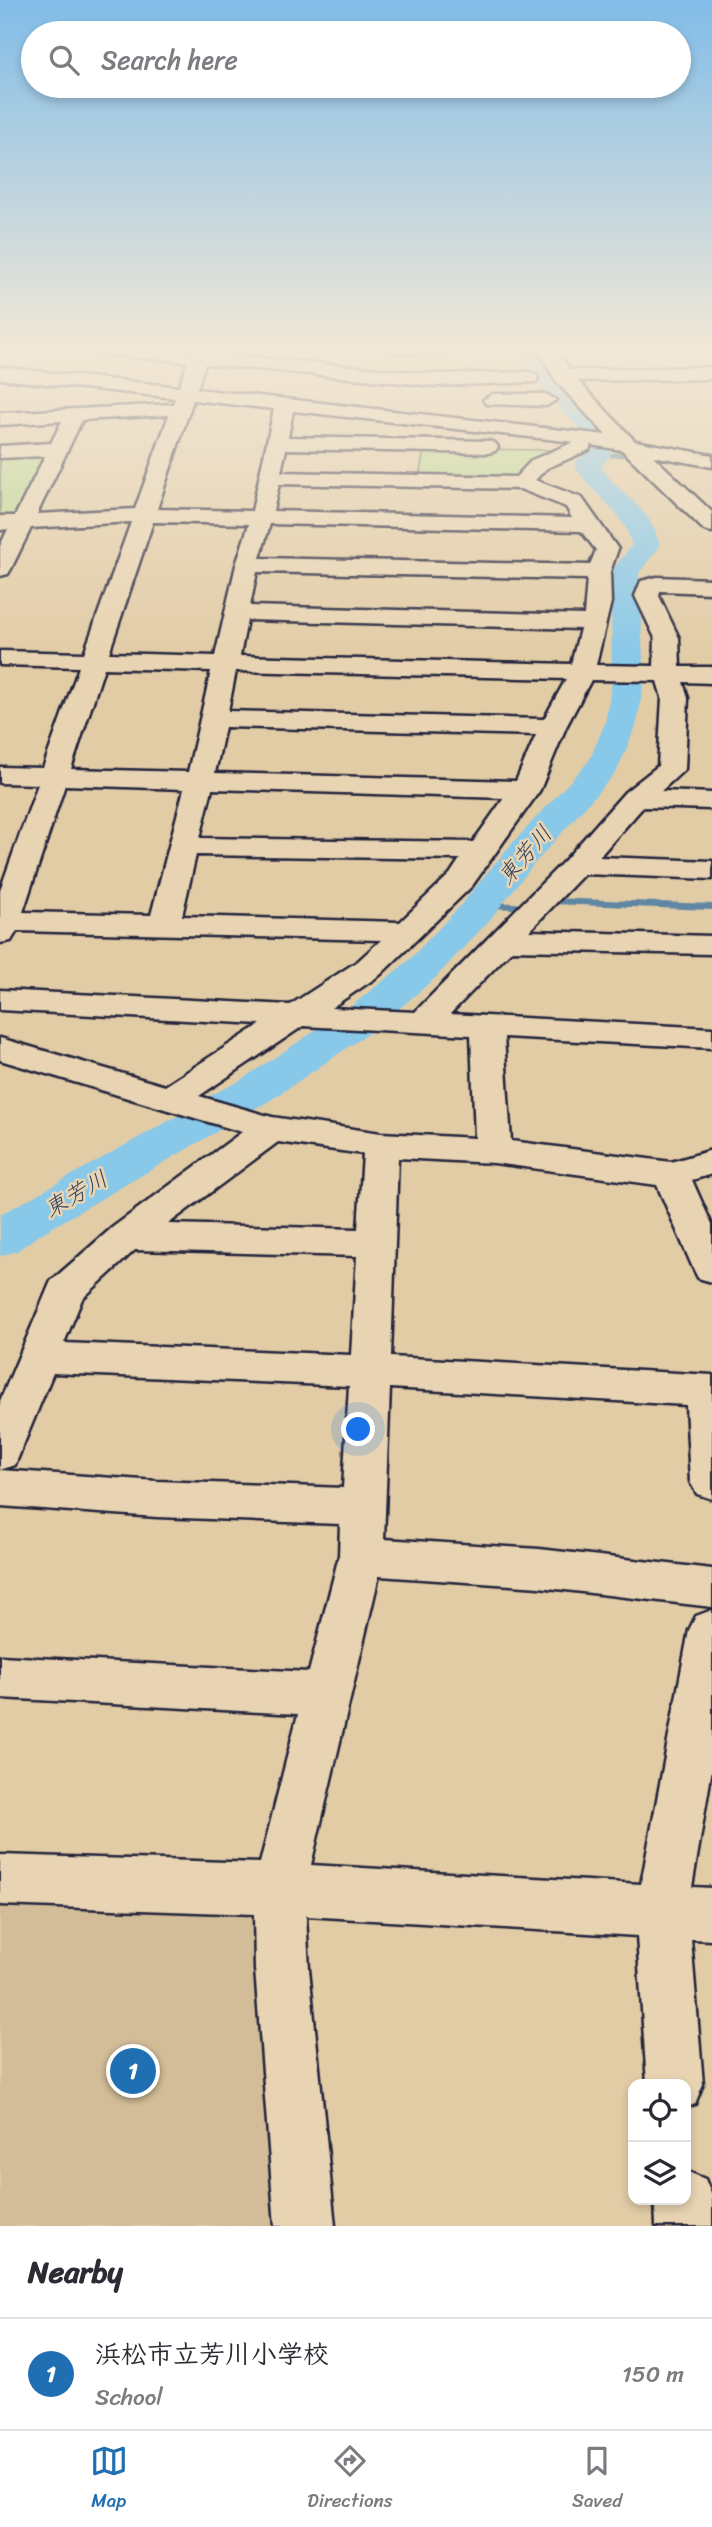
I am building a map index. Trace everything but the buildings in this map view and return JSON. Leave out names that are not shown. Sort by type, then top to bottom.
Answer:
[{"type":"street","points":[[0,452],[21,451]]},
{"type":"street","points":[[1,566],[11,523],[56,451]]},
{"type":"street","points":[[165,451],[2,927],[164,926],[407,931]]},
{"type":"street","points":[[164,926],[200,780],[247,565],[261,519],[276,451]]},
{"type":"street","points":[[523,482],[525,475],[537,465],[564,451]]},
{"type":"street","points":[[627,451],[712,525]]},
{"type":"street","points":[[659,451],[712,461]]},
{"type":"street","points":[[170,1100],[369,968],[461,880],[526,790],[553,727],[585,672],[592,622],[599,602],[599,572],[607,549],[587,525],[574,503],[523,482],[270,478]]},
{"type":"street","points":[[11,523],[143,515],[587,525]]},
{"type":"street","points":[[247,565],[599,572]]},
{"type":"street","points":[[425,1021],[576,865],[635,799],[671,769],[675,698],[658,673],[667,638],[647,596],[649,586],[712,586]]},
{"type":"street","points":[[238,613],[592,622]]},
{"type":"street","points":[[0,658],[712,675]]},
{"type":"street","points":[[213,719],[553,727]]},
{"type":"street","points":[[0,775],[526,790]]},
{"type":"street","points":[[635,799],[712,801]]},
{"type":"street","points":[[184,846],[484,851]]},
{"type":"street","points":[[576,865],[712,870]]},
{"type":"street","points":[[504,940],[712,945]]},
{"type":"street","points":[[0,1000],[712,1038]]},
{"type":"street","points":[[486,1027],[494,1151]]},
{"type":"street","points":[[0,1049],[271,1129],[381,1145],[494,1151],[671,1174],[712,1162]]},
{"type":"street","points":[[0,1453],[65,1291],[126,1236],[271,1129]]},
{"type":"street","points":[[305,2226],[282,1969],[279,1889],[362,1556],[381,1145]]},
{"type":"street","points":[[671,1174],[712,1268]]},
{"type":"street","points":[[126,1236],[375,1243]]},
{"type":"street","points":[[39,1357],[371,1371],[709,1391],[712,1482]]},
{"type":"street","points":[[0,1488],[157,1499],[363,1507]]},
{"type":"street","points":[[362,1556],[539,1569],[712,1587]]},
{"type":"street","points":[[675,2079],[712,1629]]},
{"type":"street","points":[[0,1677],[327,1694]]},
{"type":"street","points":[[0,1880],[279,1889],[687,1913]]},
{"type":"street","points":[[685,2205],[687,2226]]},
{"type":"shaded area","points":[[0,1907],[254,1915],[277,2226],[0,2226]]},
{"type":"green space","points":[[424,451],[550,451],[555,454],[523,470],[517,481],[419,478]]},
{"type":"green space","points":[[0,455],[47,455],[17,519],[0,522]]},
{"type":"waterway","name":"東芳川","points":[[0,1239],[22,1223],[215,1114],[218,1109],[253,1092],[364,1017],[421,970],[474,914],[520,857],[605,764],[621,723],[628,681],[625,572],[646,546],[637,520],[602,486],[587,464],[598,455],[598,451]]},
{"type":"waterway","points":[[598,455],[626,455]]},
{"type":"waterway","points":[[551,901],[712,907]]},
{"type":"waterway","points":[[481,905],[515,906]]},
{"type":"place","name":"浜松市立芳川小学校","points":[[133,2071]]}]
